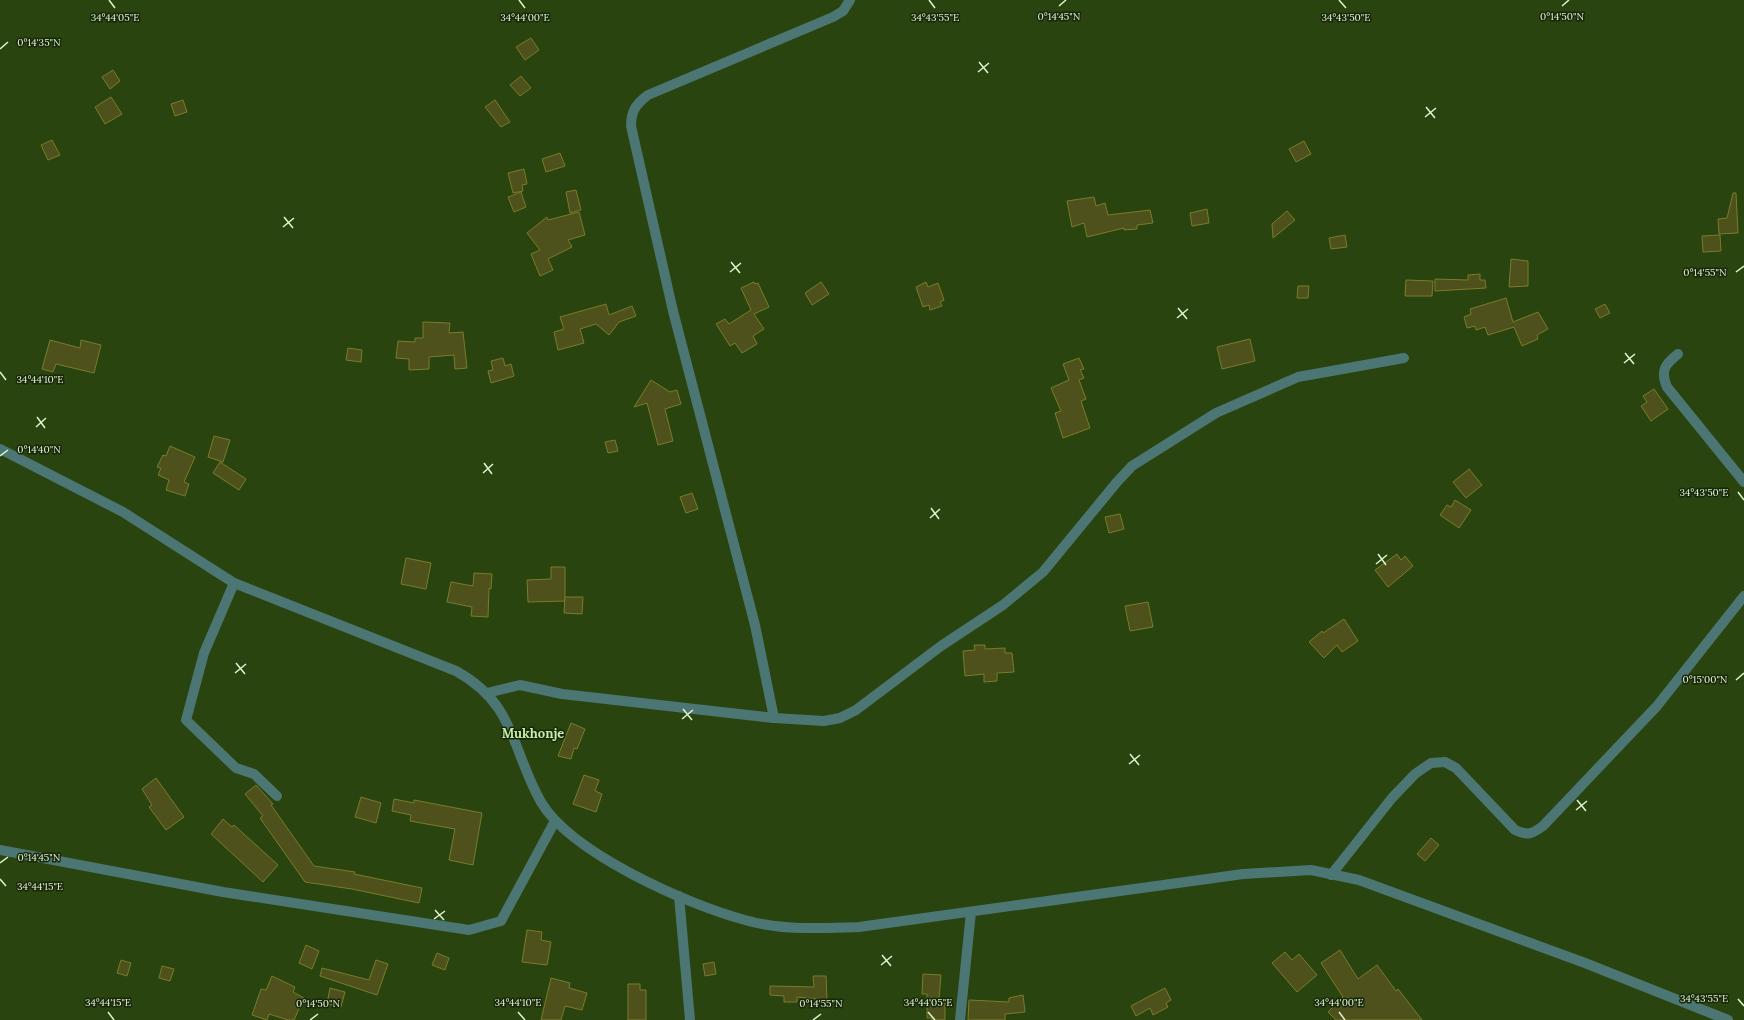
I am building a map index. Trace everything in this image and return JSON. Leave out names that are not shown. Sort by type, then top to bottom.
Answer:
[{"type":"street","points":[[774,718],[755,625],[673,311],[631,126],[631,115],[636,104],[648,95],[833,17],[843,11],[850,0]]},
{"type":"street","points":[[1678,354],[1668,362],[1663,370],[1663,378],[1667,387],[1744,482]]},
{"type":"street","points":[[487,693],[520,685],[562,694],[774,718],[824,721],[840,718],[856,710],[941,646],[1003,605],[1043,572],[1132,466],[1216,414],[1298,377],[1404,358]]},
{"type":"street","points":[[0,449],[123,512],[234,583],[456,671],[474,681],[487,693],[504,717],[517,744],[529,778],[542,803],[556,821],[574,838],[629,872],[679,896],[745,921],[801,929],[859,927],[1243,874],[1310,870],[1358,880],[1585,964],[1728,1020]]},
{"type":"street","points":[[234,583],[204,653],[186,720],[236,768],[254,774],[277,796]]},
{"type":"street","points":[[1331,875],[1392,798],[1415,774],[1431,763],[1445,762],[1456,768],[1515,830],[1525,834],[1535,832],[1543,826],[1657,706],[1744,596]]},
{"type":"street","points":[[0,850],[223,892],[470,930],[500,921],[556,821]]},
{"type":"street","points":[[679,896],[690,1020]]},
{"type":"street","points":[[960,1020],[972,912]]},
{"type":"building","points":[[531,38],[539,50],[525,60],[516,47]]},
{"type":"building","points":[[113,70],[120,81],[110,89],[102,77]]},
{"type":"building","points":[[521,76],[531,88],[520,96],[510,85]]},
{"type":"building","points":[[111,97],[122,114],[105,124],[95,107]]},
{"type":"building","points":[[183,100],[187,112],[175,116],[171,104]]},
{"type":"building","points":[[495,100],[510,122],[501,127],[485,107]]},
{"type":"building","points":[[52,140],[60,155],[48,160],[41,145]]},
{"type":"building","points":[[1304,141],[1311,154],[1296,162],[1289,149]]},
{"type":"building","points":[[560,153],[565,166],[546,172],[542,159]]},
{"type":"building","points":[[524,169],[527,184],[522,185],[523,191],[513,193],[508,173]]},
{"type":"building","points":[[576,190],[581,210],[570,213],[566,192]]},
{"type":"building","points":[[521,192],[526,207],[514,212],[508,197]]},
{"type":"building","points":[[1733,193],[1736,193],[1738,233],[1719,234],[1718,219],[1727,218]]},
{"type":"building","points":[[1094,197],[1096,206],[1105,203],[1108,215],[1150,210],[1153,223],[1137,225],[1137,229],[1124,230],[1124,228],[1087,237],[1084,223],[1072,227],[1067,201]]},
{"type":"building","points":[[1207,209],[1209,223],[1192,226],[1190,213]]},
{"type":"building","points":[[1287,211],[1295,220],[1273,238],[1272,224]]},
{"type":"building","points":[[579,212],[585,235],[568,240],[572,247],[548,259],[553,270],[540,276],[531,254],[540,250],[527,233],[547,217],[548,220]]},
{"type":"building","points":[[1345,235],[1347,247],[1331,249],[1329,238]]},
{"type":"building","points":[[1720,235],[1721,251],[1703,252],[1702,236]]},
{"type":"building","points":[[1511,259],[1528,261],[1528,286],[1509,287]]},
{"type":"building","points":[[1480,274],[1480,280],[1485,280],[1486,288],[1435,291],[1435,279],[1468,280],[1468,275]]},
{"type":"building","points":[[1406,280],[1433,281],[1432,296],[1405,296]]},
{"type":"building","points":[[754,282],[755,284],[758,283],[769,307],[754,314],[764,329],[753,336],[757,344],[742,353],[735,343],[730,346],[716,324],[725,319],[729,324],[751,310],[741,288]]},
{"type":"building","points":[[821,282],[829,294],[812,305],[805,293]]},
{"type":"building","points":[[926,282],[928,287],[938,283],[944,300],[940,302],[942,306],[930,310],[929,305],[923,307],[916,287]]},
{"type":"building","points":[[1298,286],[1309,286],[1308,298],[1297,298]]},
{"type":"building","points":[[1506,298],[1513,322],[1538,312],[1548,329],[1537,335],[1538,339],[1522,346],[1514,327],[1488,335],[1485,327],[1476,330],[1475,326],[1467,328],[1464,317],[1471,314],[1470,309]]},
{"type":"building","points":[[606,304],[609,315],[632,306],[636,316],[619,322],[609,335],[596,324],[580,329],[584,343],[558,350],[554,332],[564,329],[560,317]]},
{"type":"building","points":[[1605,304],[1610,313],[1600,318],[1595,309]]},
{"type":"building","points":[[423,322],[450,323],[449,333],[463,332],[467,368],[455,369],[454,355],[429,357],[429,369],[409,370],[409,359],[396,358],[398,341],[415,342],[415,338],[423,338]]},
{"type":"building","points":[[1250,339],[1255,361],[1222,369],[1217,347]]},
{"type":"building","points":[[50,340],[80,348],[81,340],[101,345],[94,373],[56,364],[53,372],[42,369]]},
{"type":"building","points":[[348,348],[362,350],[361,362],[346,360]]},
{"type":"building","points":[[503,358],[505,366],[511,364],[514,376],[491,383],[488,371],[493,370],[491,361]]},
{"type":"building","points":[[1079,358],[1084,369],[1080,370],[1084,378],[1079,380],[1086,399],[1081,401],[1090,428],[1063,438],[1055,413],[1061,411],[1051,388],[1069,380],[1063,364]]},
{"type":"building","points":[[651,380],[670,392],[677,390],[681,404],[665,409],[673,441],[658,445],[647,403],[634,407]]},
{"type":"building","points":[[1654,389],[1668,409],[1651,421],[1641,406],[1647,402],[1643,396]]},
{"type":"building","points":[[214,436],[230,440],[223,462],[208,457]]},
{"type":"building","points":[[615,440],[618,451],[608,453],[605,442]]},
{"type":"building","points":[[170,446],[195,457],[184,482],[189,484],[185,496],[166,490],[169,480],[158,475],[161,468],[157,467],[163,455],[166,456]]},
{"type":"building","points":[[220,462],[246,479],[239,490],[213,473]]},
{"type":"building","points":[[1469,469],[1482,485],[1466,498],[1453,482]]},
{"type":"building","points":[[692,493],[698,509],[686,513],[680,497]]},
{"type":"building","points":[[1455,500],[1471,510],[1459,528],[1440,515],[1447,505],[1451,507]]},
{"type":"building","points":[[1120,514],[1124,529],[1109,533],[1105,517]]},
{"type":"building","points":[[1397,554],[1401,560],[1405,556],[1413,566],[1388,587],[1375,570]]},
{"type":"building","points":[[406,558],[431,563],[426,589],[401,584]]},
{"type":"building","points":[[551,567],[565,567],[565,601],[528,602],[527,580],[551,579]]},
{"type":"building","points":[[474,573],[492,574],[491,589],[489,588],[488,617],[471,616],[472,607],[447,602],[451,582],[473,586]]},
{"type":"building","points":[[565,597],[583,597],[582,614],[564,613]]},
{"type":"building","points":[[1148,602],[1153,627],[1130,631],[1125,606]]},
{"type":"building","points":[[1344,619],[1358,641],[1342,652],[1337,645],[1324,658],[1309,642],[1322,631],[1323,633]]},
{"type":"building","points":[[974,645],[985,645],[985,649],[1005,648],[1005,653],[1012,653],[1014,672],[997,673],[997,681],[984,682],[984,674],[965,676],[963,651],[975,650]]},
{"type":"building","points":[[571,723],[585,729],[577,749],[574,748],[571,759],[558,756]]},
{"type":"building","points":[[584,775],[599,780],[595,791],[602,794],[596,812],[573,804]]},
{"type":"building","points":[[156,778],[184,817],[166,830],[149,807],[152,805],[142,789]]},
{"type":"building","points":[[256,785],[273,804],[271,805],[314,866],[355,872],[354,874],[422,888],[419,903],[352,889],[305,882],[260,818],[263,816],[245,794]]},
{"type":"building","points":[[361,797],[381,803],[376,823],[355,817]]},
{"type":"building","points":[[394,799],[414,803],[414,800],[482,813],[473,865],[449,860],[455,829],[410,821],[411,815],[392,811]]},
{"type":"building","points":[[223,819],[232,827],[234,825],[278,865],[263,882],[211,834]]},
{"type":"building","points":[[1431,838],[1439,845],[1425,861],[1417,854]]},
{"type":"building","points":[[527,930],[542,932],[541,940],[551,942],[547,965],[522,962]]},
{"type":"building","points":[[306,945],[319,951],[312,969],[299,963]]},
{"type":"building","points":[[1340,950],[1358,979],[1377,965],[1396,991],[1398,989],[1422,1020],[1336,1020],[1328,1012],[1343,997],[1321,963]]},
{"type":"building","points":[[1285,952],[1292,960],[1299,954],[1317,975],[1297,992],[1272,963]]},
{"type":"building","points":[[437,953],[449,958],[445,970],[432,965]]},
{"type":"building","points":[[121,960],[131,963],[127,976],[117,973]]},
{"type":"building","points":[[376,960],[388,964],[377,995],[320,976],[322,968],[369,980]]},
{"type":"building","points":[[714,962],[716,974],[705,976],[703,964]]},
{"type":"building","points":[[162,966],[174,969],[170,981],[159,978]]},
{"type":"building","points":[[923,974],[941,975],[939,999],[945,999],[945,1020],[932,1020],[932,1018],[927,1018],[927,994],[922,994]]},
{"type":"building","points":[[272,976],[295,987],[293,992],[304,998],[294,1020],[288,1020],[269,1014],[267,1020],[252,1015],[261,989],[266,990]]},
{"type":"building","points":[[813,976],[826,976],[827,1000],[797,997],[797,1002],[784,1002],[784,996],[770,995],[770,986],[814,987]]},
{"type":"building","points":[[551,978],[570,983],[569,988],[587,993],[582,1010],[565,1006],[561,1020],[541,1020]]},
{"type":"building","points":[[628,984],[640,984],[640,990],[646,990],[646,1020],[628,1020]]},
{"type":"building","points":[[330,988],[345,992],[341,1007],[327,1004]]},
{"type":"building","points":[[1165,988],[1171,1000],[1166,1003],[1168,1007],[1153,1015],[1150,1008],[1136,1016],[1131,1006]]},
{"type":"building","points":[[1023,995],[1025,1012],[1005,1014],[1005,1020],[968,1020],[969,1000],[1009,1002],[1009,998]]},
{"type":"district","name":"Mukhonje","points":[[533,733]]}]
